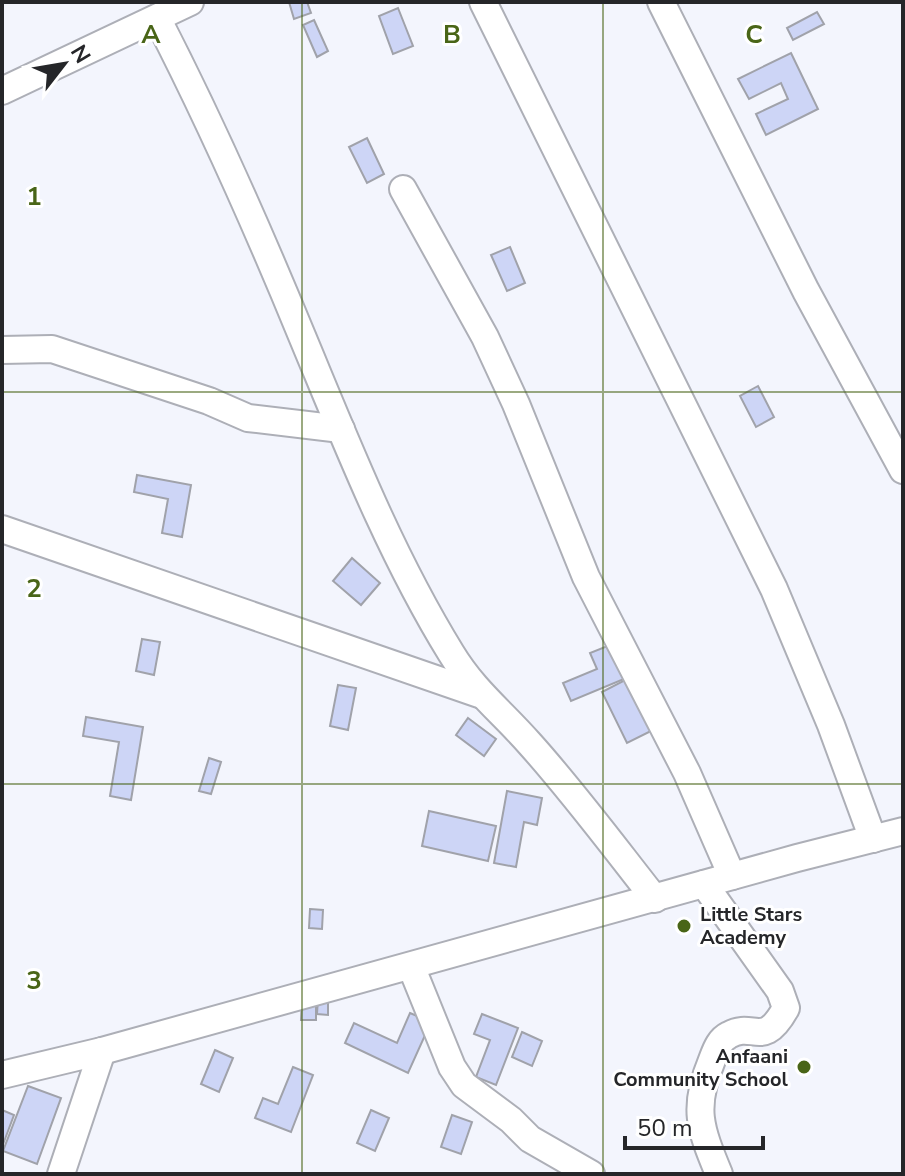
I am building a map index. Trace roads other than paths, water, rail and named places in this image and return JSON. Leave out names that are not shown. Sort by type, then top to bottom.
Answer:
[{"type":"street","points":[[2,91],[190,2]]},
{"type":"street","points":[[483,2],[774,589],[831,725],[873,839]]},
{"type":"street","points":[[661,2],[806,291],[903,470]]},
{"type":"street","points":[[157,18],[197,97],[414,591],[479,694],[529,743],[655,899]]},
{"type":"street","points":[[403,189],[485,337],[523,419],[586,577],[687,773],[732,876]]},
{"type":"street","points":[[2,350],[52,349],[209,401],[248,418],[341,429]]},
{"type":"street","points":[[2,529],[479,694]]},
{"type":"street","points":[[2,1075],[102,1051],[903,831]]},
{"type":"street","points":[[704,884],[780,991],[786,1008],[777,1023],[765,1032],[735,1032],[726,1036],[719,1043],[702,1084],[699,1107],[704,1138],[719,1174]]},
{"type":"street","points":[[411,966],[452,1067],[464,1085],[511,1120],[530,1139],[591,1174]]},
{"type":"street","points":[[61,1174],[102,1051]]},
{"type":"place","name":"Little Stars Academy","points":[[684,926]]},
{"type":"place","name":"Anfaani Community School","points":[[804,1067]]}]
